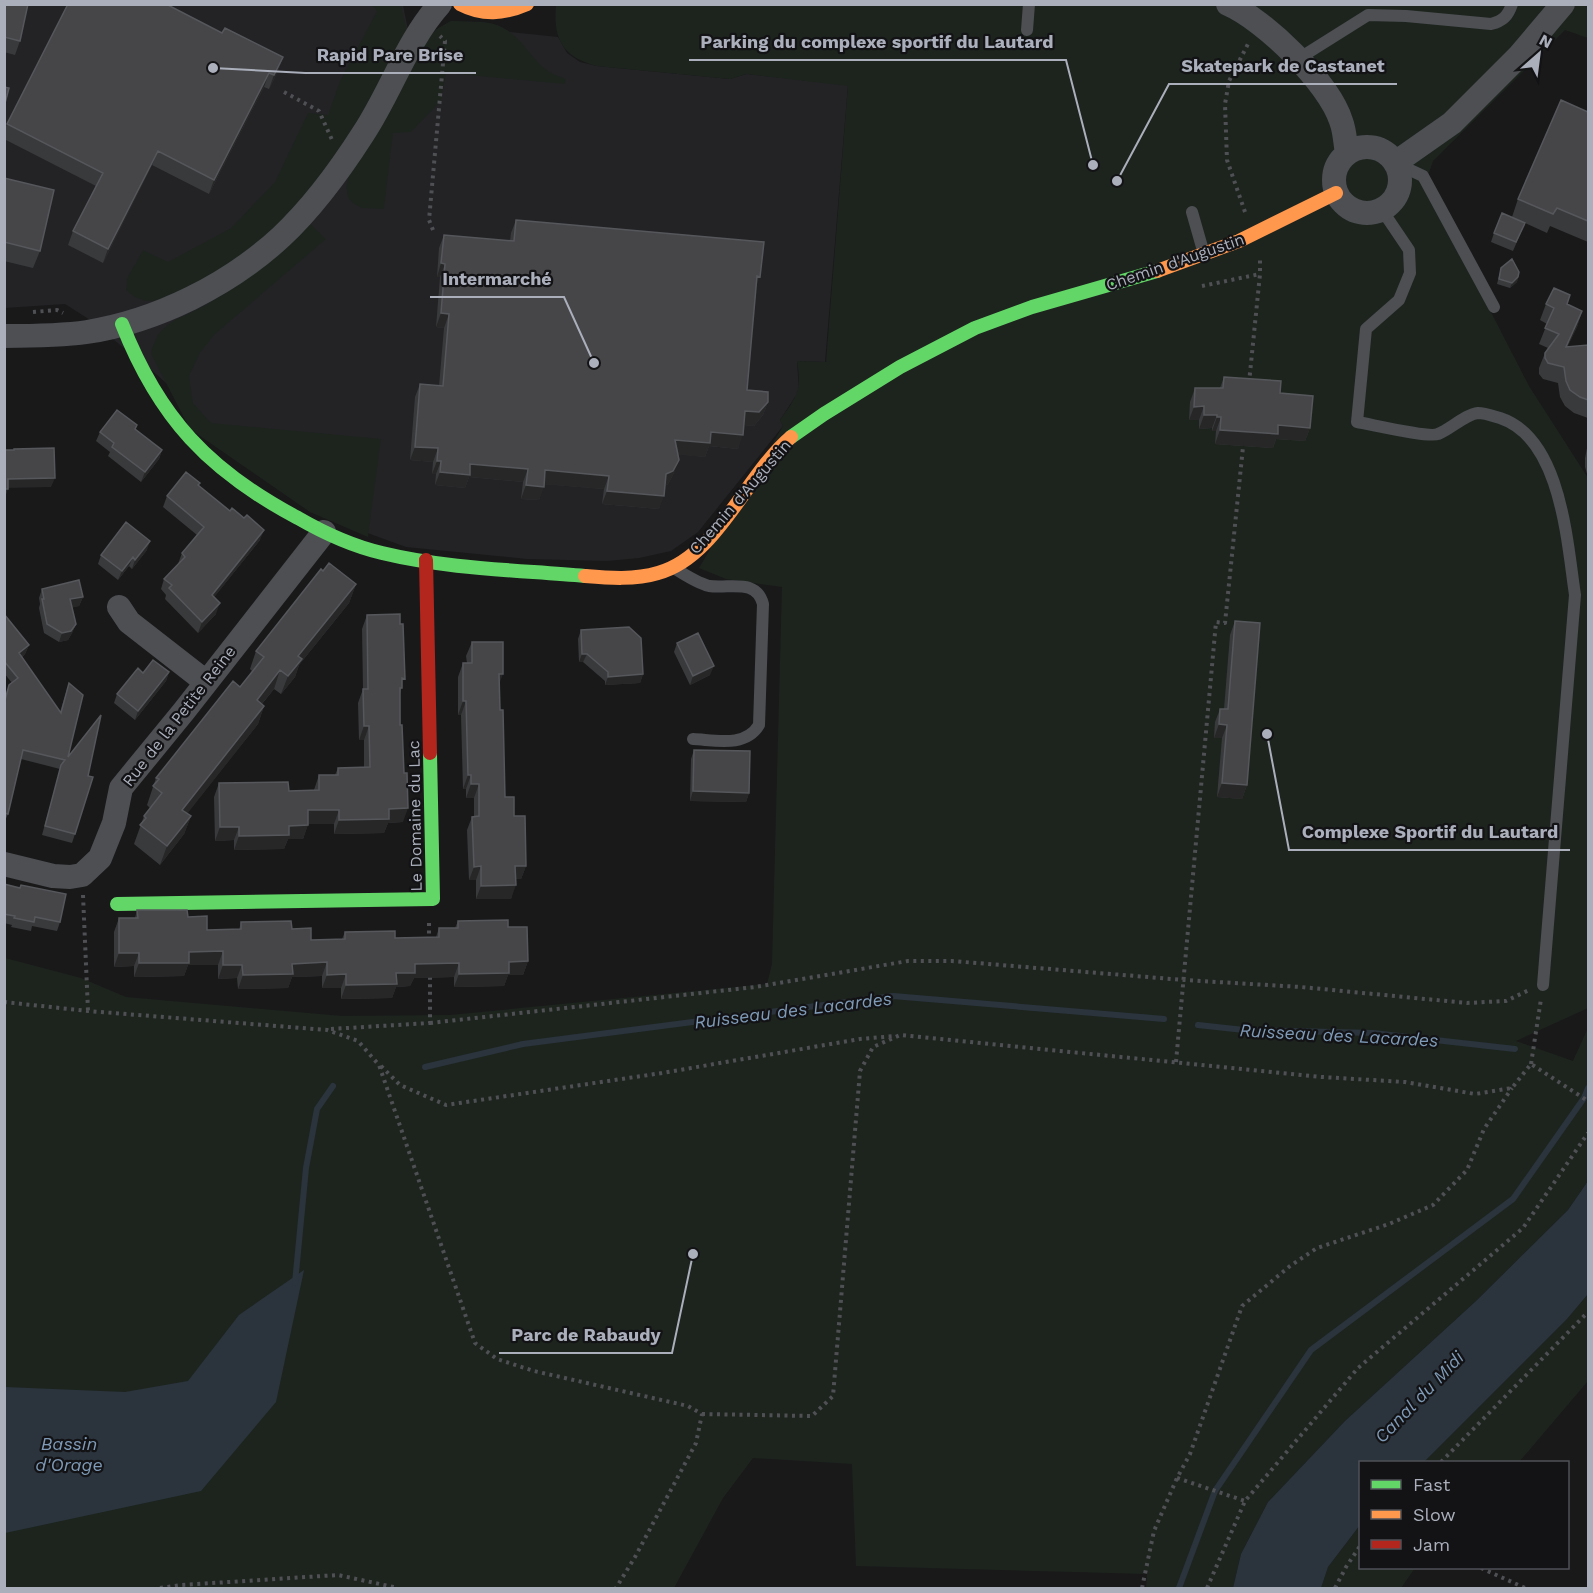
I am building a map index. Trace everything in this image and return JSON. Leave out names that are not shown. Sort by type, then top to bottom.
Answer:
[{"type":"street","points":[[4,336],[83,333],[122,324],[166,309],[213,285],[251,261],[282,236],[317,198],[343,164],[365,131],[423,23],[440,4]]},
{"type":"street","points":[[460,4],[468,9],[491,14],[515,10],[527,4]]},
{"type":"street","points":[[1228,4],[1259,24],[1298,59],[1323,88],[1341,120],[1347,153]]},
{"type":"street","points":[[1395,163],[1452,123],[1519,56],[1563,4]]},
{"type":"street","points":[[1373,147],[1386,153],[1395,163],[1400,176],[1399,189],[1392,201],[1382,210],[1369,213],[1355,211],[1344,204],[1336,193],[1334,179],[1337,164],[1347,153],[1359,148],[1373,147]]},
{"type":"street","name":"Chemin d'Augustin","points":[[122,324],[130,347],[146,379],[165,411],[182,432],[207,457],[261,498],[324,532],[381,553],[426,560],[624,578],[657,574],[674,568],[704,542],[758,470],[791,437],[911,360],[966,332],[1001,318],[1204,255],[1252,236],[1336,193]]},
{"type":"street","name":"Rue de la Petite Reine","points":[[82,875],[100,858],[114,823],[121,788],[324,532]]},
{"type":"street","name":"Le Domaine du Lac","points":[[117,904],[433,899],[426,560]]},
{"type":"street","points":[[119,607],[129,622],[206,682]]},
{"type":"street","points":[[4,864],[53,876],[82,875]]},
{"type":"lane","points":[[1027,30],[1029,4]]},
{"type":"lane","points":[[1298,59],[1368,15],[1407,10],[1491,24],[1500,22],[1509,14],[1512,4]]},
{"type":"lane","points":[[1395,163],[1424,176],[1494,307]]},
{"type":"lane","points":[[1382,210],[1409,250],[1410,273],[1398,300],[1366,329],[1357,422],[1435,436],[1476,413],[1490,414],[1519,428],[1533,441],[1554,479],[1575,595],[1543,985]]},
{"type":"lane","points":[[1192,212],[1204,255]]},
{"type":"lane","points":[[674,568],[687,577],[710,586],[751,587],[758,592],[763,604],[759,725],[753,734],[741,740],[693,739]]},
{"type":"path","points":[[423,23],[445,40],[429,220],[433,230]]},
{"type":"path","points":[[1249,393],[1260,262],[1227,160],[1225,104],[1229,81],[1259,24]]},
{"type":"path","points":[[284,92],[319,111],[343,164]]},
{"type":"path","name":"Chemin d'Augustin","points":[[1195,287],[1260,274]]},
{"type":"path","points":[[1176,1062],[1216,622],[1225,624],[1243,447]]},
{"type":"path","points":[[82,875],[88,1011]]},
{"type":"path","points":[[428,899],[429,944]]},
{"type":"path","points":[[4,1002],[327,1030],[430,1023],[755,987],[908,961],[952,961],[1301,987],[1467,1003],[1506,1001],[1543,985],[1531,1064],[1484,1129],[1467,1170],[1433,1206],[1389,1224],[1317,1248],[1290,1266],[1242,1306],[1190,1454],[1154,1531],[1142,1588]]},
{"type":"path","points":[[429,966],[430,1023]]},
{"type":"path","points":[[327,1030],[358,1041],[400,1085],[446,1105],[662,1073],[860,1039],[900,1035],[1322,1077],[1406,1082],[1475,1094],[1512,1088]]},
{"type":"path","points":[[380,1065],[475,1343],[497,1359],[534,1371],[688,1406],[702,1414],[812,1416],[833,1396],[860,1071],[873,1047],[900,1035]]},
{"type":"path","points":[[1531,1064],[1588,1101]]},
{"type":"path","points":[[1207,1588],[1245,1501],[1358,1368],[1523,1228],[1588,1133]]},
{"type":"path","points":[[1442,1461],[1588,1312]]},
{"type":"path","points":[[616,1588],[696,1443],[702,1414]]},
{"type":"path","points":[[1177,1478],[1245,1501]]},
{"type":"path","points":[[1335,1588],[1359,1548]]},
{"type":"path","points":[[1483,1569],[1525,1588]]},
{"type":"path","points":[[160,1588],[338,1575],[398,1588]]},
{"type":"shaded area","points":[[5,5],[403,5],[408,30],[425,41],[437,29],[451,21],[497,25],[510,32],[558,37],[567,53],[580,62],[597,66],[730,79],[746,74],[848,85],[825,362],[797,361],[799,391],[780,420],[783,426],[698,532],[671,551],[639,558],[607,561],[527,559],[406,547],[310,512],[156,374],[87,318],[65,304],[5,308]]},
{"type":"shaded area","points":[[372,5],[401,5],[407,31],[347,143],[286,220],[222,272],[164,300],[146,301],[126,290],[127,278],[143,250],[168,262],[231,228],[275,182],[308,113],[328,115],[340,81],[377,11]]},
{"type":"shaded area","points":[[556,5],[1588,5],[1588,38],[1565,30],[1433,161],[1425,184],[1529,386],[1588,478],[1588,1008],[1516,1041],[1573,1061],[1588,1028],[1588,1181],[1568,1210],[1476,1301],[1345,1421],[1268,1502],[1241,1554],[1233,1588],[1146,1588],[1147,1574],[856,1566],[852,1464],[753,1458],[723,1498],[674,1588],[5,1588],[5,958],[81,978],[126,997],[342,1016],[450,1015],[767,984],[772,964],[782,587],[726,579],[699,568],[783,426],[780,420],[797,393],[799,379],[797,361],[826,362],[848,86],[746,74],[730,79],[597,66],[576,58],[563,45],[556,28]]},
{"type":"shaded area","points":[[451,21],[488,23],[507,30],[548,71],[566,79],[565,84],[446,73],[441,101],[411,132],[393,133],[384,209],[362,208],[354,204],[348,198],[346,186],[350,174],[368,148],[425,41],[437,29]]},
{"type":"shaded area","points":[[311,224],[326,239],[214,335],[200,353],[189,376],[193,403],[211,423],[381,439],[368,537],[310,512],[190,429],[151,354],[157,337],[167,325],[233,288]]},
{"type":"shaded area","points":[[1588,1294],[1588,1381],[1520,1461],[1425,1461],[1567,1319]]},
{"type":"shaded area","points":[[1359,1526],[1359,1569],[1414,1569],[1401,1588],[1321,1588],[1328,1567]]},
{"type":"water","name":"Canal du Midi","points":[[1588,1181],[1588,1294],[1567,1319],[1425,1461],[1359,1461],[1359,1526],[1328,1567],[1321,1588],[1233,1588],[1241,1554],[1268,1502],[1345,1421],[1476,1301],[1568,1210]]},
{"type":"water","name":"Bassin d'Orage","points":[[304,1270],[276,1402],[201,1491],[5,1533],[5,1387],[125,1392],[188,1381],[239,1315]]},
{"type":"building","points":[[4,4],[28,4],[20,41],[4,37]]},
{"type":"building","points":[[68,4],[166,4],[222,33],[225,28],[283,57],[274,75],[269,73],[214,180],[158,151],[108,249],[73,231],[103,173],[7,124]]},
{"type":"building","points":[[4,87],[9,88],[4,107]]},
{"type":"building","points":[[1561,100],[1588,112],[1588,221],[1557,208],[1553,214],[1518,199]]},
{"type":"building","points":[[4,178],[54,190],[40,251],[4,242]]},
{"type":"building","points":[[1502,213],[1525,223],[1516,242],[1494,233]]},
{"type":"building","points":[[516,220],[764,242],[760,277],[757,276],[747,390],[768,392],[768,402],[759,412],[745,411],[743,435],[711,432],[710,443],[675,440],[679,460],[673,471],[666,474],[664,496],[607,491],[609,476],[545,470],[544,487],[526,485],[528,469],[470,464],[470,475],[440,472],[441,461],[437,461],[438,448],[415,447],[420,384],[443,386],[449,314],[441,313],[445,264],[441,263],[444,235],[514,241]]},
{"type":"building","points":[[1512,259],[1519,272],[1518,277],[1512,283],[1499,279],[1501,268]]},
{"type":"building","points":[[1554,288],[1570,295],[1567,304],[1582,311],[1566,347],[1588,345],[1588,400],[1570,390],[1564,367],[1548,363],[1545,358],[1545,353],[1559,334],[1545,328],[1554,308],[1546,304]]},
{"type":"building","points":[[1224,377],[1281,381],[1280,393],[1313,396],[1310,428],[1278,425],[1278,434],[1220,430],[1221,417],[1204,415],[1204,406],[1194,407],[1195,388],[1223,388]]},
{"type":"building","points":[[117,410],[137,425],[135,429],[162,450],[145,472],[112,447],[114,443],[100,432]]},
{"type":"building","points":[[54,448],[55,478],[8,479],[8,489],[4,489],[4,450]]},
{"type":"building","points":[[186,472],[230,511],[232,508],[244,518],[247,515],[264,530],[212,595],[220,603],[202,622],[169,588],[172,585],[164,579],[185,557],[182,553],[204,527],[167,496]]},
{"type":"building","points":[[126,522],[150,541],[135,560],[133,557],[122,571],[101,555]]},
{"type":"building","points":[[329,563],[356,584],[298,656],[302,659],[288,676],[280,670],[257,700],[264,706],[182,810],[191,816],[167,846],[140,825],[146,818],[144,816],[162,793],[153,786],[159,779],[156,778],[233,681],[240,687],[264,657],[256,651],[321,569],[323,571]]},
{"type":"building","points":[[79,580],[83,597],[70,599],[76,624],[71,631],[62,633],[47,624],[42,589]]},
{"type":"building","points":[[4,614],[29,645],[19,653],[61,713],[69,683],[83,695],[68,757],[101,715],[88,776],[93,777],[75,834],[45,826],[61,765],[65,760],[23,750],[8,814],[4,813],[4,704],[9,685],[18,678],[4,661]]},
{"type":"building","points":[[400,614],[400,624],[403,624],[405,679],[402,678],[402,688],[400,688],[400,725],[402,725],[404,773],[407,773],[408,808],[389,809],[389,819],[339,820],[339,810],[308,810],[308,825],[289,826],[289,835],[239,836],[239,827],[220,827],[219,783],[288,782],[289,791],[319,790],[319,775],[338,775],[338,768],[370,767],[369,726],[364,726],[363,689],[368,689],[367,615]]},
{"type":"building","points":[[1235,621],[1260,623],[1247,785],[1222,783],[1227,725],[1219,724],[1220,709],[1228,709]]},
{"type":"building","points":[[629,627],[641,638],[643,674],[608,677],[608,672],[587,654],[582,654],[581,630]]},
{"type":"building","points":[[698,633],[714,666],[693,676],[677,643]]},
{"type":"building","points":[[472,642],[503,642],[503,674],[499,674],[500,710],[503,710],[505,797],[514,797],[514,816],[525,816],[526,866],[515,866],[516,885],[481,886],[481,866],[474,867],[472,817],[479,816],[479,784],[471,784],[471,775],[468,775],[466,701],[463,701],[463,663],[472,663]]},
{"type":"building","points":[[153,660],[169,672],[138,711],[117,694],[138,668],[143,673]]},
{"type":"building","points":[[694,750],[750,751],[749,793],[693,791]]},
{"type":"building","points":[[4,884],[66,894],[60,922],[35,917],[34,922],[4,914]]},
{"type":"building","points":[[137,910],[187,910],[188,917],[207,916],[207,930],[241,929],[241,922],[291,921],[292,929],[311,928],[311,940],[345,939],[345,932],[395,931],[395,938],[439,937],[439,928],[458,928],[458,921],[508,920],[508,927],[527,927],[528,961],[509,962],[509,973],[459,974],[459,963],[415,964],[415,973],[396,973],[397,984],[346,985],[346,974],[327,975],[327,962],[292,964],[293,974],[243,975],[242,965],[223,965],[223,951],[189,952],[189,963],[139,963],[139,953],[119,953],[119,918],[138,918]]},
{"type":"waterway","name":"Ruisseau des Lacardes","points":[[425,1067],[523,1044],[893,996],[1164,1019]]},
{"type":"waterway","name":"Ruisseau des Lacardes","points":[[1198,1025],[1244,1030],[1373,1033],[1515,1049]]},
{"type":"waterway","name":"Ruisseau des Lacardes","points":[[295,1283],[306,1168],[317,1109],[333,1086]]},
{"type":"waterway","points":[[1179,1588],[1215,1491],[1311,1350],[1513,1199],[1584,1098],[1588,1088]]},
{"type":"traffic: fast","points":[[791,437],[900,367],[975,328],[1032,307],[1157,271]]},
{"type":"traffic: fast","points":[[122,324],[153,387],[170,414],[190,439],[238,481],[308,524],[360,547],[407,558],[458,566],[585,576]]},
{"type":"traffic: fast","points":[[117,904],[433,899],[430,753]]},
{"type":"traffic: slow","points":[[460,4],[485,12],[502,12],[527,4]]},
{"type":"traffic: slow","points":[[1157,271],[1239,241],[1336,193]]},
{"type":"traffic: slow","points":[[585,576],[640,577],[658,573],[679,564],[714,533],[775,453],[791,437]]},
{"type":"traffic: jam","points":[[426,560],[430,753]]},
{"type":"place","name":"Rapid Pare Brise","points":[[213,68]]},
{"type":"place","name":"Parking du complexe sportif du Lautard","points":[[1093,165]]},
{"type":"place","name":"Skatepark de Castanet","points":[[1117,181]]},
{"type":"place","name":"Intermarché","points":[[594,363]]},
{"type":"place","name":"Complexe Sportif du Lautard","points":[[1267,734]]},
{"type":"place","name":"Parc de Rabaudy","points":[[693,1254]]}]
